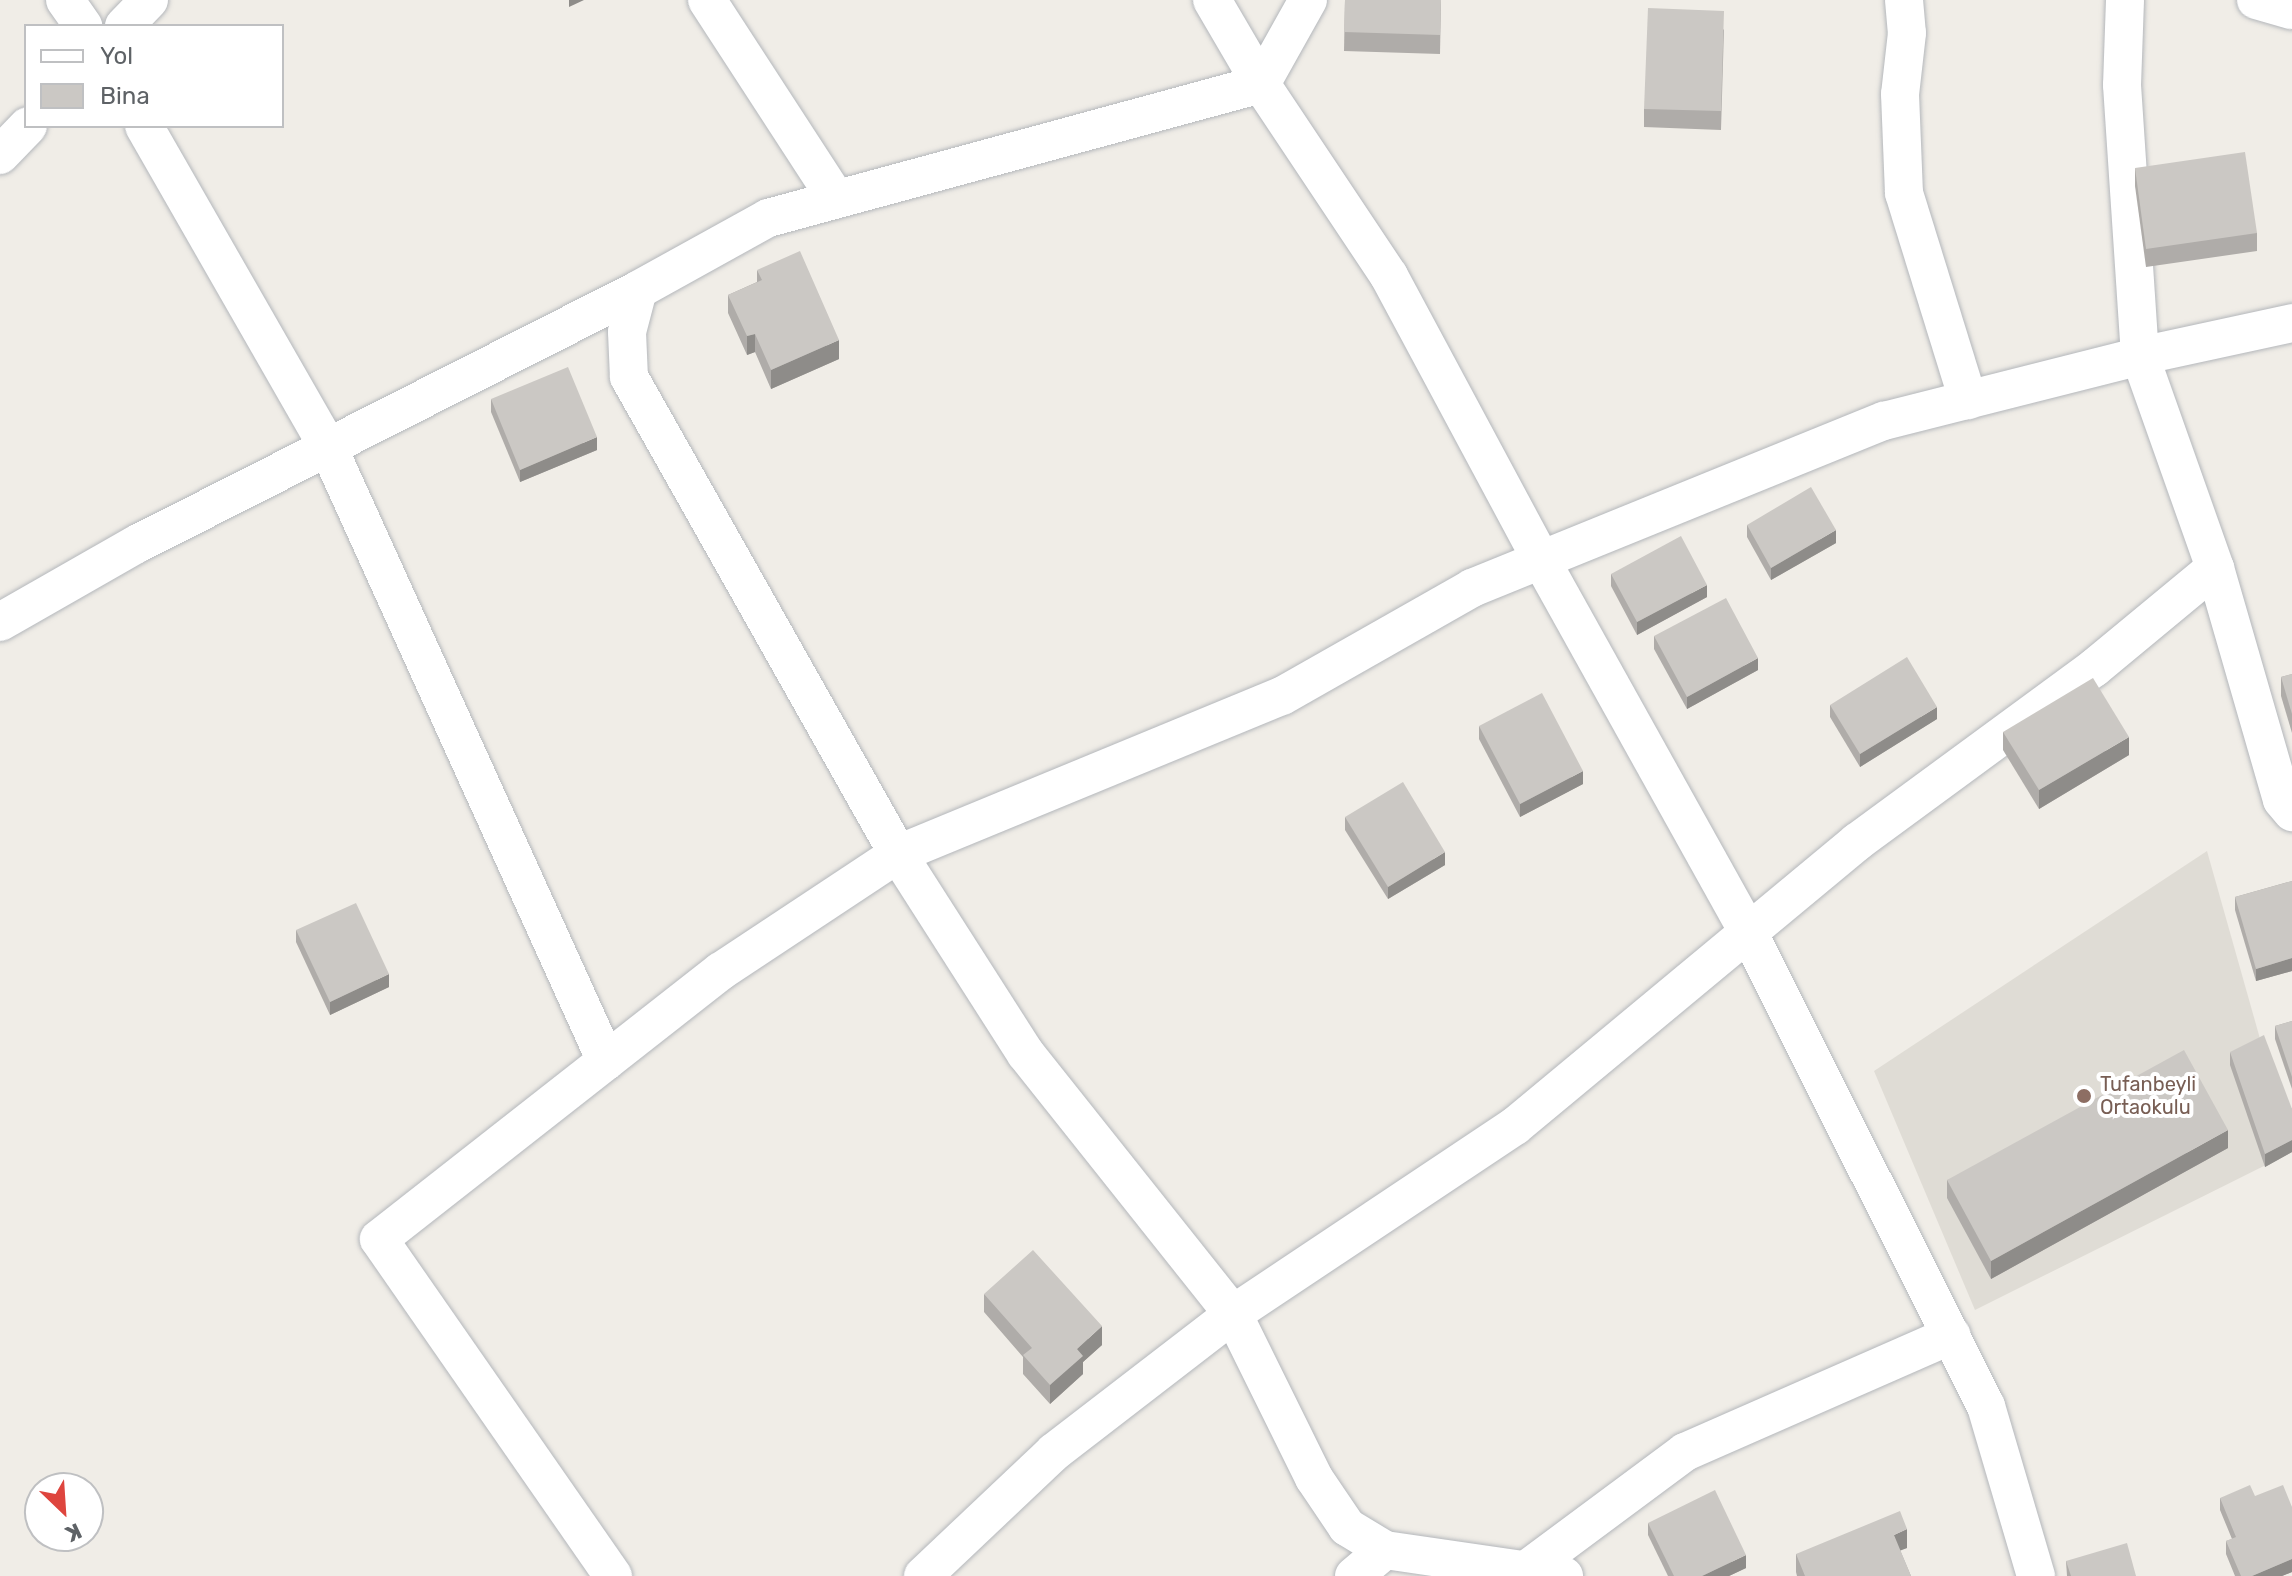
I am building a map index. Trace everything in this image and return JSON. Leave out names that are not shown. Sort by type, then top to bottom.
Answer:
[{"type":"street","points":[[65,0],[82,24]]},
{"type":"street","points":[[126,24],[149,0]]},
{"type":"street","points":[[707,0],[836,199]]},
{"type":"street","points":[[1212,0],[1261,84],[1389,276],[1541,560],[1748,932],[1986,1406],[2036,1576]]},
{"type":"street","points":[[0,622],[137,544],[638,290],[768,218],[1261,84],[1308,0]]},
{"type":"street","points":[[1904,0],[1907,33],[1900,94],[1904,193],[1968,400]]},
{"type":"street","points":[[2125,0],[2122,85],[2140,356],[2215,568],[2282,800],[2292,812]]},
{"type":"street","points":[[2256,0],[2292,10]]},
{"type":"street","points":[[0,155],[26,128]]},
{"type":"street","points":[[145,128],[328,447],[606,1061]]},
{"type":"street","points":[[638,290],[627,332],[629,377],[898,854],[1026,1054],[1233,1314],[1314,1478],[1347,1527],[1385,1550],[1564,1576]]},
{"type":"street","points":[[613,1576],[379,1239],[721,971],[898,854],[1282,696],[1472,588],[1884,421],[2140,356],[2292,323]]},
{"type":"street","points":[[923,1576],[1054,1452],[1233,1314],[1515,1126],[1857,842],[2094,668],[2215,568]]},
{"type":"street","points":[[1526,1570],[1685,1452],[1951,1335]]},
{"type":"street","points":[[1354,1576],[1385,1550]]},
{"type":"shaded area","name":"Tufanbeyli Ortaokulu","points":[[2207,851],[2292,1152],[1975,1310],[1874,1071]]},
{"type":"building","points":[[1345,0],[1441,0],[1440,35],[1344,32]]},
{"type":"building","points":[[1648,8],[1724,11],[1721,111],[1644,109]]},
{"type":"building","points":[[2245,152],[2257,233],[2146,249],[2135,168]]},
{"type":"building","points":[[800,251],[839,340],[771,370],[755,334],[747,336],[728,295],[762,280],[757,270]]},
{"type":"building","points":[[568,367],[597,437],[520,470],[491,399]]},
{"type":"building","points":[[1811,487],[1836,530],[1771,568],[1747,525]]},
{"type":"building","points":[[1681,536],[1707,585],[1637,622],[1611,574]]},
{"type":"building","points":[[1726,598],[1758,658],[1687,697],[1654,636]]},
{"type":"building","points":[[1907,657],[1937,707],[1860,754],[1830,705]]},
{"type":"building","points":[[2292,674],[2292,714],[2281,677]]},
{"type":"building","points":[[2093,678],[2129,737],[2039,790],[2003,732]]},
{"type":"building","points":[[1542,693],[1583,771],[1520,804],[1479,726]]},
{"type":"building","points":[[1403,782],[1445,852],[1388,887],[1345,817]]},
{"type":"building","points":[[2292,881],[2292,958],[2256,969],[2235,897]]},
{"type":"building","points":[[356,903],[389,974],[330,1002],[296,930]]},
{"type":"building","points":[[2292,1021],[2292,1077],[2275,1026]]},
{"type":"building","points":[[2264,1035],[2292,1109],[2292,1140],[2265,1154],[2230,1052]]},
{"type":"building","points":[[2184,1050],[2228,1130],[1991,1261],[1947,1180]]},
{"type":"building","points":[[1033,1250],[1102,1326],[1077,1349],[1083,1356],[1050,1385],[1023,1355],[1032,1348],[984,1294]]},
{"type":"building","points":[[2250,1485],[2255,1496],[2283,1485],[2292,1507],[2292,1559],[2252,1576],[2241,1576],[2226,1541],[2236,1537],[2220,1498]]},
{"type":"building","points":[[1715,1490],[1746,1555],[1702,1576],[1674,1576],[1648,1523]]},
{"type":"building","points":[[1900,1511],[1907,1529],[1894,1535],[1911,1576],[1805,1576],[1796,1554]]},
{"type":"building","points":[[2127,1543],[2136,1576],[2071,1576],[2066,1561]]},
{"type":"place","name":"Tufanbeyli Ortaokulu","points":[[2084,1096]]}]
